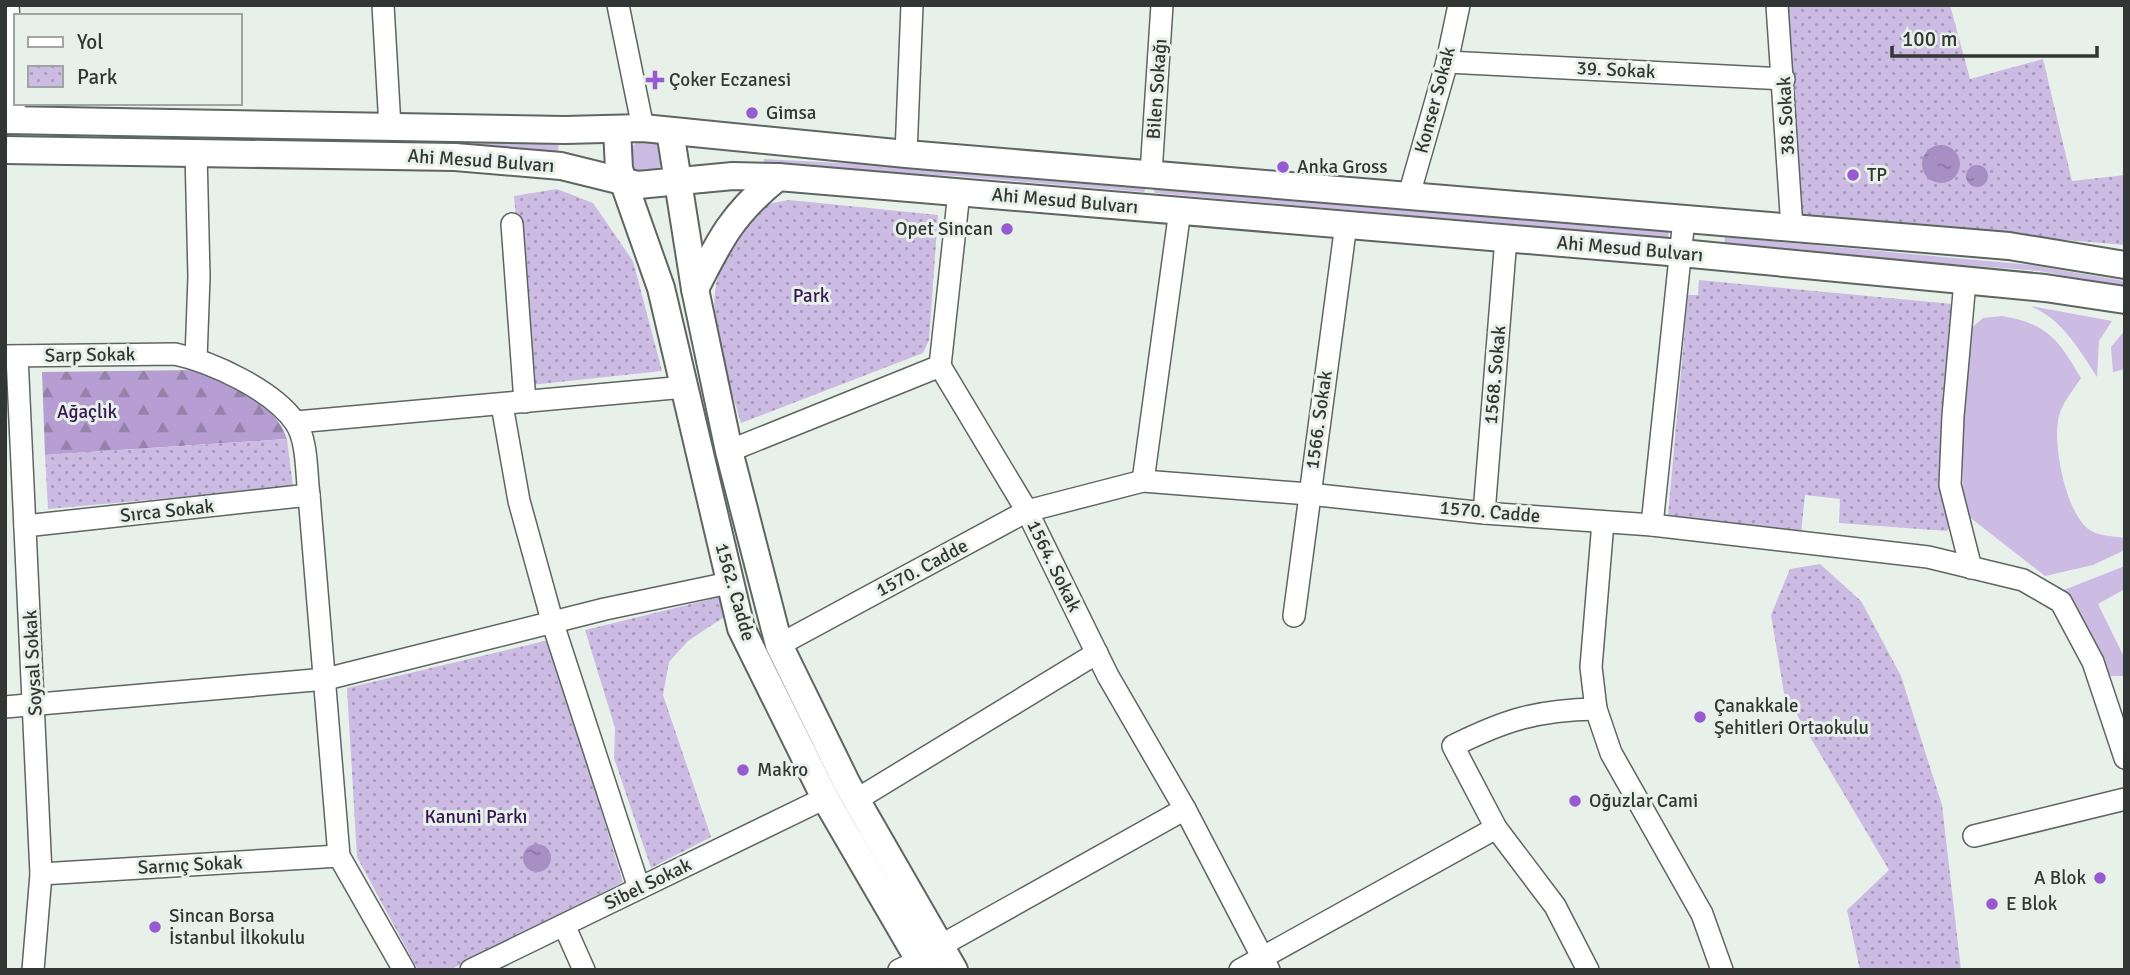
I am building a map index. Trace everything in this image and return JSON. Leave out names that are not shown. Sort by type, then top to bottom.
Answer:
[{"type":"main road","name":"Ahi Mesud Bulvarı","points":[[10,120],[670,131],[906,154],[2009,246],[2125,265]]},
{"type":"main road","name":"1562. Cadde","points":[[630,129],[616,153],[661,288],[741,628],[825,798],[921,961],[954,970]]},
{"type":"main road","name":"1562. Cadde","points":[[670,131],[695,289],[729,451],[779,645],[856,800],[921,961]]},
{"type":"main road","name":"Ahi Mesud Bulvarı","points":[[5,150],[510,160],[561,166],[624,182],[650,185],[733,176],[778,177],[1681,253],[2045,288],[2125,300]]},
{"type":"main road","points":[[695,289],[737,213],[778,177]]},
{"type":"street","points":[[8,5],[10,120]]},
{"type":"street","points":[[618,5],[630,129]]},
{"type":"street","points":[[906,154],[912,5]]},
{"type":"street","name":"Bilen Sokağı","points":[[1151,173],[1162,5]]},
{"type":"street","name":"Konser Sokak","points":[[1409,195],[1447,62],[1459,5]]},
{"type":"street","name":"38. Sokak","points":[[1777,5],[1792,228]]},
{"type":"street","points":[[377,7],[390,127]]},
{"type":"street","name":"39. Sokak","points":[[1447,62],[1784,79]]},
{"type":"street","points":[[196,152],[199,277],[186,357],[268,394],[296,422],[301,437],[309,495],[339,856],[404,970]]},
{"type":"street","points":[[729,451],[940,366],[959,192]]},
{"type":"street","points":[[1143,481],[1180,210]]},
{"type":"street","points":[[1652,525],[1684,219]]},
{"type":"street","points":[[513,224],[525,402]]},
{"type":"street","name":"1566. Sokak","points":[[1294,617],[1346,225]]},
{"type":"street","name":"1568. Sokak","points":[[1483,513],[1506,238]]},
{"type":"street","points":[[1965,281],[1952,416],[1950,485],[1971,568]]},
{"type":"street","name":"Sarp Sokak","points":[[11,356],[186,357]]},
{"type":"street","name":"Soysal Sokak","points":[[11,356],[25,526],[35,705],[41,874],[33,970]]},
{"type":"street","name":"1564. Sokak","points":[[940,366],[1027,511],[1097,653],[1185,809],[1266,963]]},
{"type":"street","points":[[296,422],[685,387]]},
{"type":"street","points":[[502,405],[519,501],[553,624],[639,888]]},
{"type":"street","name":"1570. Cadde","points":[[779,645],[1027,511],[1143,481],[1309,494],[1483,513],[1652,525],[1928,557],[2023,580],[2061,603],[2093,662],[2125,758]]},
{"type":"street","name":"Sırca Sokak","points":[[25,526],[309,495]]},
{"type":"street","points":[[1603,522],[1591,667],[1596,709],[1611,753],[1702,914],[1722,970]]},
{"type":"street","points":[[5,707],[326,679],[604,609],[729,583]]},
{"type":"street","points":[[856,800],[1097,653]]},
{"type":"street","points":[[1587,969],[1555,906],[1496,828],[1453,746],[1499,723],[1553,710],[1596,709]]},
{"type":"street","name":"Sibel Sokak","points":[[471,970],[825,798]]},
{"type":"street","points":[[1974,836],[2125,799]]},
{"type":"street","points":[[921,961],[1185,809]]},
{"type":"street","points":[[1240,970],[1266,963],[1496,828]]},
{"type":"street","name":"Sarnıç Sokak","points":[[41,874],[339,856]]},
{"type":"street","points":[[564,925],[584,970]]},
{"type":"green space","points":[[1787,5],[1950,5],[1970,79],[2043,59],[2072,181],[2125,175],[2125,245],[1800,217]]},
{"type":"green space","points":[[5,131],[397,140],[559,139],[558,152],[489,146],[5,138]]},
{"type":"green space","points":[[646,140],[658,145],[663,157],[658,169],[646,174],[634,169],[629,157],[634,145]]},
{"type":"green space","points":[[764,159],[956,169],[1146,188],[1144,192],[955,176],[763,166]]},
{"type":"green space","points":[[1153,187],[1669,230],[1668,238],[1155,193]]},
{"type":"green space","points":[[557,189],[593,203],[633,261],[662,371],[531,385],[514,196]]},
{"type":"green space","name":"Park","points":[[789,200],[938,215],[929,340],[923,353],[741,423],[717,336],[714,311],[716,286],[723,261],[736,235],[756,206]]},
{"type":"green space","points":[[1725,237],[2031,265],[2125,281],[2125,287],[2039,271],[1724,246]]},
{"type":"green space","points":[[1699,280],[1953,304],[1953,521],[1947,531],[1839,523],[1840,499],[1805,495],[1801,533],[1668,515],[1688,295],[1698,295]]},
{"type":"green space","points":[[2030,306],[2112,321],[2099,341],[2097,377],[2076,345],[2060,327],[2051,318]]},
{"type":"green space","points":[[2002,316],[2031,324],[2050,335],[2081,378],[2063,406],[2057,427],[2059,457],[2066,489],[2077,516],[2088,529],[2103,535],[2125,538],[2125,550],[2093,565],[2045,576],[1963,512],[1962,388],[1969,330],[1983,318]]},
{"type":"green space","points":[[2125,330],[2125,369],[2113,372],[2111,347]]},
{"type":"green space","name":"Ağaçlık","points":[[194,370],[236,388],[261,404],[281,425],[287,439],[45,455],[42,372]]},
{"type":"green space","points":[[287,439],[293,487],[48,509],[45,455]]},
{"type":"green space","points":[[1820,564],[1861,601],[1901,676],[1942,805],[1961,970],[1860,970],[1847,910],[1889,870],[1784,693],[1771,615],[1790,569]]},
{"type":"green space","points":[[2125,566],[2125,589],[2098,604],[2125,659],[2125,676],[2108,676],[2083,621],[2061,591]]},
{"type":"green space","points":[[720,597],[724,617],[688,641],[669,662],[663,695],[711,837],[651,868],[614,758],[615,728],[585,630]]},
{"type":"green space","name":"Kanuni Parkı","points":[[549,640],[623,882],[450,970],[418,970],[357,857],[347,688]]},
{"type":"water","points":[[1941,145],[1955,150],[1960,164],[1955,178],[1941,183],[1927,178],[1922,164],[1927,150]]},
{"type":"water","points":[[1973,165],[1981,165],[1988,172],[1988,180],[1981,187],[1973,187],[1966,180],[1966,172]]},
{"type":"water","points":[[537,844],[547,848],[551,858],[547,868],[537,872],[527,868],[523,858],[527,848]]},
{"type":"place","name":"Çoker Eczanesi","points":[[655,80]]},
{"type":"place","name":"Gimsa","points":[[752,113]]},
{"type":"place","name":"Anka Gross","points":[[1283,167]]},
{"type":"place","name":"TP","points":[[1853,175]]},
{"type":"place","name":"Opet Sincan","points":[[1007,229]]},
{"type":"place","name":"Çanakkale Şehitleri Ortaokulu","points":[[1700,717]]},
{"type":"place","name":"Makro","points":[[743,770]]},
{"type":"place","name":"Oğuzlar Cami","points":[[1575,801]]},
{"type":"place","name":"A Blok","points":[[2100,878]]},
{"type":"place","name":"E Blok","points":[[1992,904]]},
{"type":"place","name":"Sincan Borsa İstanbul İlkokulu","points":[[155,927]]}]
